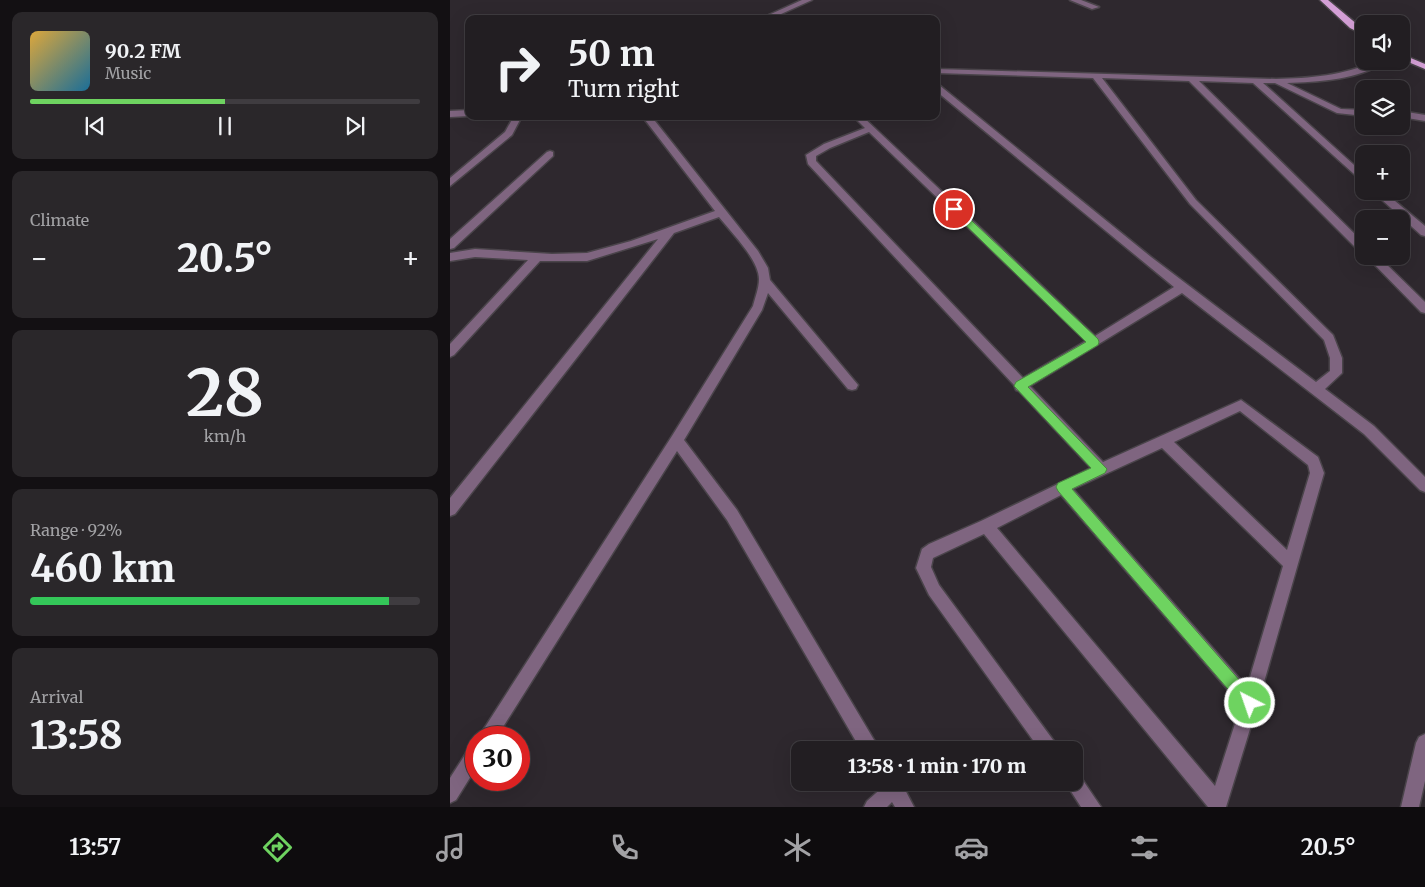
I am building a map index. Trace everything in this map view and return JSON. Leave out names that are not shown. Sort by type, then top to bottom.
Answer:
[{"type":"main road","points":[[1324,0],[1355,27]]},
{"type":"main road","points":[[1410,60],[1425,67]]},
{"type":"street","points":[[772,15],[808,0]]},
{"type":"street","points":[[1074,0],[1095,7]]},
{"type":"street","points":[[940,71],[1276,81],[1317,80],[1357,70]]},
{"type":"street","points":[[1095,75],[1193,202],[1329,338],[1336,358],[1336,373],[1315,390]]},
{"type":"street","points":[[1191,78],[1355,240]]},
{"type":"street","points":[[1254,79],[1355,171]]},
{"type":"street","points":[[1276,81],[1329,107],[1340,111],[1355,112]]},
{"type":"street","points":[[940,90],[1147,260],[1369,430],[1425,486]]},
{"type":"street","points":[[450,114],[465,113]]},
{"type":"street","points":[[1410,116],[1425,118]]},
{"type":"street","points":[[450,182],[509,133],[516,120]]},
{"type":"street","points":[[494,726],[678,440],[758,306],[765,282],[764,268],[649,120]]},
{"type":"street","points":[[861,120],[1094,342]]},
{"type":"street","points":[[870,129],[819,150],[811,155],[811,162],[1100,469]]},
{"type":"street","points":[[450,245],[550,154]]},
{"type":"street","points":[[1388,200],[1425,232]]},
{"type":"street","points":[[450,257],[475,253],[537,257],[588,257],[634,244],[722,212]]},
{"type":"street","points":[[450,509],[672,230]]},
{"type":"street","points":[[450,352],[537,257]]},
{"type":"street","points":[[1380,265],[1425,309]]},
{"type":"street","points":[[765,282],[852,385]]},
{"type":"street","points":[[1020,386],[1182,287]]},
{"type":"street","points":[[1043,741],[934,590],[923,568],[927,554],[1100,469],[1241,405],[1313,461],[1317,473],[1250,703],[1218,805]]},
{"type":"street","points":[[678,440],[732,515],[867,741]]},
{"type":"street","points":[[1164,441],[1290,563]]},
{"type":"street","points":[[1063,487],[1250,703]]},
{"type":"street","points":[[986,526],[1218,805]]},
{"type":"street","points":[[1410,807],[1425,743]]},
{"type":"street","points":[[450,794],[465,770]]},
{"type":"street","points":[[873,807],[888,791]]},
{"type":"street","points":[[896,791],[905,807]]},
{"type":"street","points":[[1080,791],[1092,807]]},
{"type":"route","points":[[954,209],[1094,342],[1020,386],[1100,469],[1063,487],[1250,703]]}]
